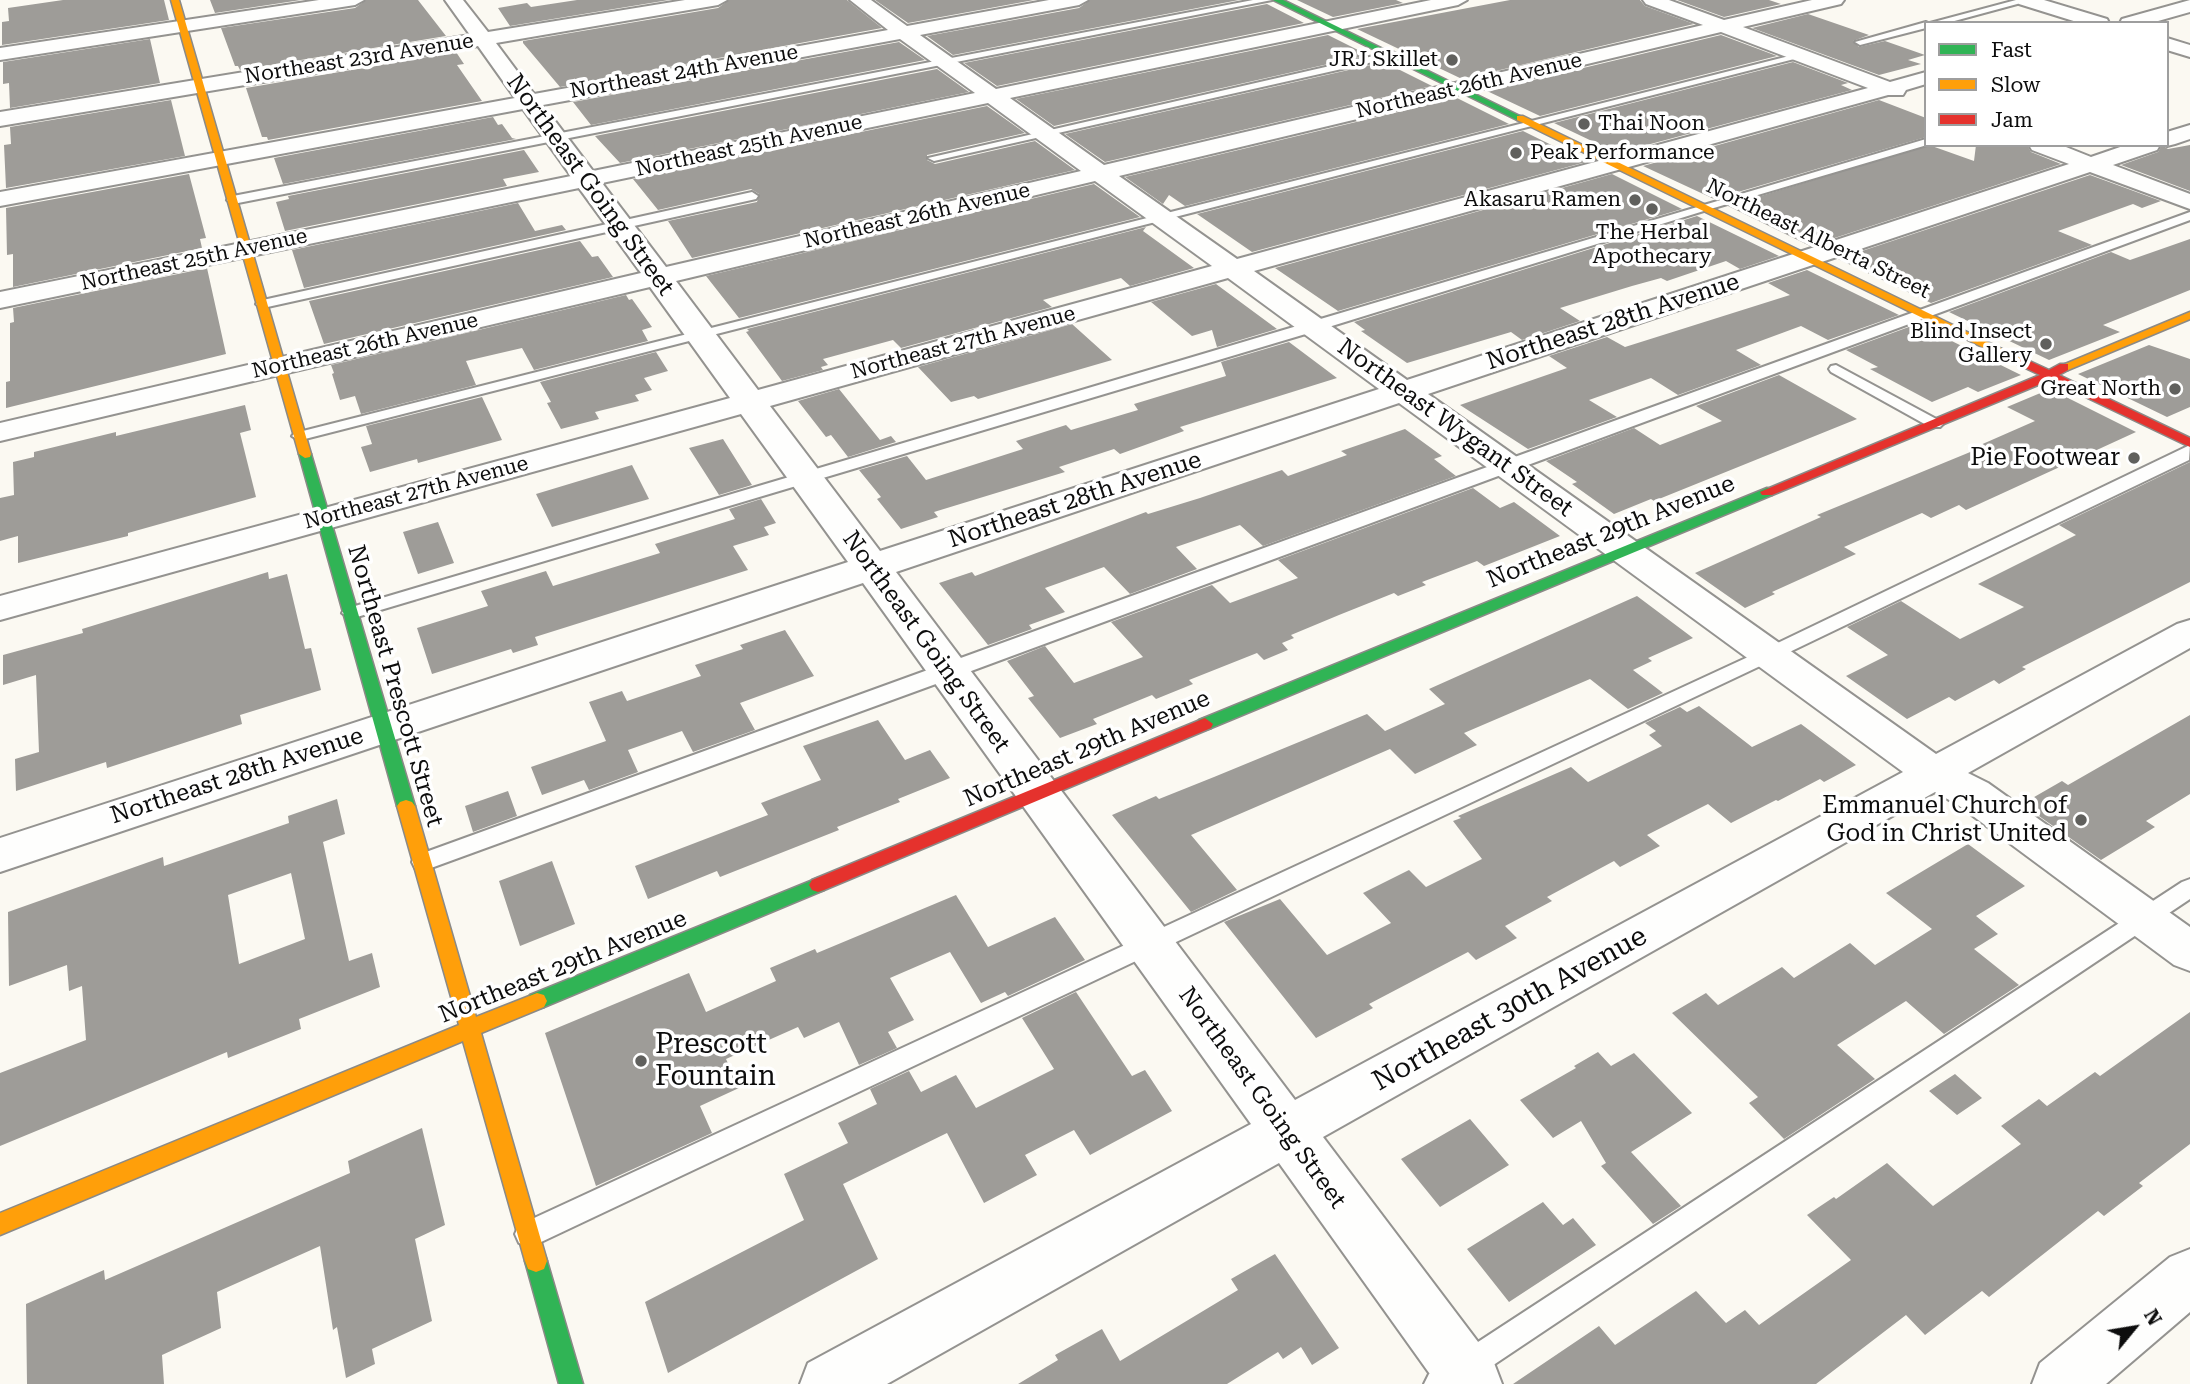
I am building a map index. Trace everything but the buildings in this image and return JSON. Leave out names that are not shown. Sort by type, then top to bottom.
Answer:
[{"type":"street","name":"Northeast Prescott Street","points":[[175,0],[571,1384]]},
{"type":"street","points":[[0,54],[355,0]]},
{"type":"street","name":"Northeast Going Street","points":[[454,0],[1287,1132],[1458,1379]]},
{"type":"street","name":"Northeast 23rd Avenue","points":[[0,119],[718,0]]},
{"type":"street","name":"Northeast Wygant Street","points":[[859,0],[1934,774],[1973,794],[2190,952]]},
{"type":"street","name":"Northeast 24th Avenue","points":[[0,199],[1079,0]]},
{"type":"street","name":"Northeast Alberta Street","points":[[1277,0],[2190,443]]},
{"type":"street","name":"Northeast 25th Avenue","points":[[0,300],[1458,0]]},
{"type":"street","points":[[1652,0],[1801,56],[1910,88]]},
{"type":"street","name":"Northeast 26th Avenue","points":[[0,432],[1835,0]]},
{"type":"street","points":[[2026,0],[2094,21]]},
{"type":"street","points":[[2136,21],[2190,6]]},
{"type":"street","points":[[2169,45],[2190,51]]},
{"type":"street","name":"Northeast 27th Avenue","points":[[0,608],[1615,164],[1910,88]]},
{"type":"street","points":[[2169,138],[2190,132]]},
{"type":"street","points":[[2045,147],[2190,201]]},
{"type":"street","name":"Northeast 28th Avenue","points":[[0,855],[2143,147]]},
{"type":"street","name":"Northeast 29th Avenue","points":[[0,1224],[1624,550],[1935,424],[2065,366],[2190,315]]},
{"type":"street","name":"Northeast 30th Avenue","points":[[829,1384],[2190,632]]},
{"type":"street","points":[[2062,1384],[2190,1276]]},
{"type":"lane","points":[[233,201],[1267,0]]},
{"type":"lane","points":[[1944,21],[2026,0]]},
{"type":"lane","points":[[1860,42],[1924,26]]},
{"type":"lane","points":[[934,158],[1391,55]]},
{"type":"lane","points":[[300,436],[1801,56]]},
{"type":"lane","points":[[351,613],[1924,143]]},
{"type":"lane","points":[[262,304],[751,196]]},
{"type":"lane","points":[[423,862],[2190,216]]},
{"type":"lane","points":[[1836,369],[1935,424]]},
{"type":"lane","points":[[528,1235],[1768,654],[2183,457],[2190,450]]},
{"type":"lane","points":[[1458,1379],[2190,888]]},
{"type":"traffic: fast","points":[[1277,0],[1520,118]]},
{"type":"traffic: fast","points":[[305,454],[406,806]]},
{"type":"traffic: fast","points":[[1205,724],[1767,492]]},
{"type":"traffic: fast","points":[[537,1001],[818,885]]},
{"type":"traffic: fast","points":[[536,1261],[571,1384]]},
{"type":"traffic: slow","points":[[175,0],[305,454]]},
{"type":"traffic: slow","points":[[1520,118],[2023,362]]},
{"type":"traffic: slow","points":[[2064,367],[2190,315]]},
{"type":"traffic: slow","points":[[406,806],[536,1261]]},
{"type":"traffic: slow","points":[[0,1224],[537,1001]]},
{"type":"traffic: jam","points":[[2023,362],[2190,443]]},
{"type":"traffic: jam","points":[[1767,492],[2033,384],[2064,367]]},
{"type":"traffic: jam","points":[[818,885],[1205,724]]},
{"type":"place","name":"JRJ Skillet","points":[[1452,60]]},
{"type":"place","name":"Thai Noon","points":[[1584,124]]},
{"type":"place","name":"Peak Performance","points":[[1516,153]]},
{"type":"place","name":"Akasaru Ramen","points":[[1635,200]]},
{"type":"place","name":"The Herbal Apothecary","points":[[1652,209]]},
{"type":"place","name":"Blind Insect Gallery","points":[[2046,344]]},
{"type":"place","name":"Great North","points":[[2175,389]]},
{"type":"place","name":"Pie Footwear","points":[[2134,458]]},
{"type":"place","name":"Emmanuel Church of God in Christ United","points":[[2081,820]]},
{"type":"place","name":"Prescott Fountain","points":[[641,1061]]}]
